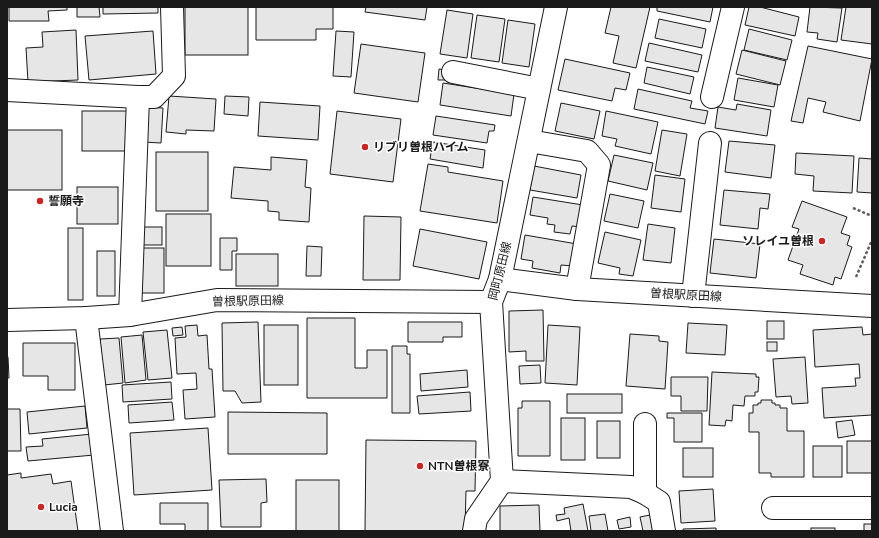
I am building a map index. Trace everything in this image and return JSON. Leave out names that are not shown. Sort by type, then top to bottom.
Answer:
[{"type":"street","points":[[7,90],[154,97],[174,76],[172,7]]},
{"type":"street","name":"岡町原田線","points":[[502,481],[491,302],[500,278],[556,7]]},
{"type":"street","points":[[712,97],[733,7]]},
{"type":"street","points":[[453,72],[539,89]]},
{"type":"street","points":[[130,315],[138,97]]},
{"type":"street","points":[[529,140],[587,151],[599,165],[577,289]]},
{"type":"street","points":[[693,296],[710,143]]},
{"type":"street","name":"曽根駅原田線","points":[[500,278],[577,289],[872,306]]},
{"type":"street","name":"曽根駅原田線","points":[[7,320],[86,318],[130,315],[217,300],[491,302]]},
{"type":"street","points":[[86,318],[112,531]]},
{"type":"street","points":[[645,424],[645,493]]},
{"type":"street","points":[[474,531],[476,519],[502,481],[631,487],[645,493],[659,502],[664,531]]},
{"type":"street","points":[[773,508],[872,508]]},
{"type":"path","points":[[853,208],[872,216]]},
{"type":"path","points":[[844,305],[872,240]]},
{"type":"building","points":[[9,7],[67,7],[67,10],[48,11],[49,21],[9,21]]},
{"type":"building","points":[[77,7],[99,7],[100,17],[77,17]]},
{"type":"building","points":[[103,7],[158,7],[158,13],[103,14]]},
{"type":"building","points":[[185,7],[248,7],[248,55],[185,55]]},
{"type":"building","points":[[256,7],[333,7],[333,29],[316,29],[316,40],[256,40]]},
{"type":"building","points":[[366,7],[427,7],[425,20],[365,12]]},
{"type":"building","points":[[611,7],[650,7],[636,68],[613,63],[619,36],[605,33]]},
{"type":"building","points":[[657,7],[713,7],[710,22],[657,11]]},
{"type":"building","points":[[749,7],[760,7],[799,17],[795,36],[745,25]]},
{"type":"building","points":[[810,7],[842,8],[837,42],[817,39],[818,33],[807,32]]},
{"type":"building","points":[[846,7],[872,7],[872,44],[841,40]]},
{"type":"building","points":[[447,10],[473,14],[467,58],[440,54]]},
{"type":"building","points":[[477,15],[505,19],[499,62],[471,58]]},
{"type":"building","points":[[659,19],[706,29],[702,48],[655,38]]},
{"type":"building","points":[[508,20],[535,24],[529,67],[502,63]]},
{"type":"building","points":[[749,29],[792,40],[787,60],[744,50]]},
{"type":"building","points":[[76,30],[78,80],[28,82],[26,48],[43,47],[42,32]]},
{"type":"building","points":[[153,31],[156,74],[89,80],[85,36]]},
{"type":"building","points":[[336,31],[354,32],[351,77],[333,76]]},
{"type":"building","points":[[649,43],[702,55],[698,72],[645,61]]},
{"type":"building","points":[[361,44],[425,53],[418,102],[354,93]]},
{"type":"building","points":[[808,46],[872,59],[860,121],[823,112],[826,102],[808,98],[803,123],[791,121]]},
{"type":"building","points":[[742,50],[786,61],[780,85],[736,74]]},
{"type":"building","points":[[565,59],[630,73],[626,90],[615,88],[612,101],[558,90]]},
{"type":"building","points":[[647,67],[694,77],[690,94],[644,83]]},
{"type":"building","points":[[439,69],[446,70],[445,80],[438,80]]},
{"type":"building","points":[[738,78],[778,85],[774,107],[734,100]]},
{"type":"building","points":[[443,83],[514,94],[511,116],[440,105]]},
{"type":"building","points":[[638,89],[692,101],[690,108],[708,111],[705,124],[634,109]]},
{"type":"building","points":[[169,96],[216,99],[214,131],[186,130],[186,134],[166,132]]},
{"type":"building","points":[[225,96],[249,97],[248,116],[224,114]]},
{"type":"building","points":[[260,102],[320,106],[318,140],[258,136]]},
{"type":"building","points":[[561,103],[600,111],[594,139],[555,131]]},
{"type":"building","points":[[737,104],[771,110],[767,136],[715,128],[718,107],[736,110]]},
{"type":"building","points":[[145,107],[163,108],[161,143],[143,142]]},
{"type":"building","points":[[82,111],[130,111],[130,151],[82,151]]},
{"type":"building","name":"リブリ曽根ハイム","points":[[337,111],[401,119],[393,182],[330,174]]},
{"type":"building","points":[[606,111],[658,122],[651,154],[615,146],[617,139],[602,136]]},
{"type":"building","points":[[436,116],[495,125],[494,131],[489,131],[487,143],[433,135]]},
{"type":"building","points":[[7,130],[62,130],[62,190],[7,190]]},
{"type":"building","points":[[662,130],[687,134],[680,176],[655,171]]},
{"type":"building","points":[[729,141],[775,145],[771,178],[725,172]]},
{"type":"building","points":[[433,142],[485,150],[483,168],[430,159]]},
{"type":"building","points":[[156,152],[208,152],[208,211],[156,211]]},
{"type":"building","points":[[796,153],[854,156],[852,193],[813,191],[814,176],[795,174]]},
{"type":"building","points":[[614,155],[653,163],[647,190],[608,181]]},
{"type":"building","points":[[271,157],[307,160],[305,187],[311,188],[309,222],[279,220],[279,212],[268,211],[268,201],[231,198],[234,167],[271,170]]},
{"type":"building","points":[[859,158],[872,159],[872,193],[857,192]]},
{"type":"building","points":[[428,164],[448,167],[448,172],[503,181],[497,223],[420,211]]},
{"type":"building","points":[[534,166],[581,175],[577,198],[530,190]]},
{"type":"building","points":[[655,175],[685,179],[681,212],[651,208]]},
{"type":"building","points":[[77,187],[118,187],[118,224],[77,224]]},
{"type":"building","points":[[724,190],[770,194],[768,209],[760,208],[758,229],[720,225]]},
{"type":"building","points":[[610,194],[644,201],[638,228],[604,221]]},
{"type":"building","points":[[533,197],[583,205],[580,227],[572,226],[570,234],[554,232],[555,225],[547,224],[548,218],[530,215]]},
{"type":"building","name":"ソレイユ曽根","points":[[802,201],[847,217],[841,233],[850,236],[847,245],[852,247],[841,279],[835,277],[833,285],[800,274],[803,265],[788,260],[799,229],[792,227]]},
{"type":"building","points":[[166,214],[211,214],[211,266],[166,266]]},
{"type":"building","points":[[364,216],[401,217],[400,280],[363,280]]},
{"type":"building","points":[[648,224],[675,228],[671,263],[643,260]]},
{"type":"building","points":[[142,227],[162,227],[162,245],[142,245]]},
{"type":"building","points":[[68,228],[83,228],[83,300],[68,300]]},
{"type":"building","points":[[420,229],[487,242],[479,279],[413,266]]},
{"type":"building","points":[[605,232],[641,240],[633,276],[619,274],[620,268],[598,263]]},
{"type":"building","points":[[525,235],[577,244],[573,266],[561,265],[560,273],[532,268],[533,261],[521,259]]},
{"type":"building","points":[[220,238],[237,238],[237,251],[232,251],[232,270],[220,270]]},
{"type":"building","points":[[714,239],[760,244],[756,278],[710,273]]},
{"type":"building","points":[[307,246],[322,247],[321,276],[306,276]]},
{"type":"building","points":[[137,248],[164,248],[164,293],[137,293]]},
{"type":"building","points":[[97,251],[115,251],[115,296],[97,296]]},
{"type":"building","points":[[236,254],[278,254],[278,286],[236,286]]},
{"type":"building","points":[[543,310],[544,361],[526,361],[526,351],[509,352],[509,311]]},
{"type":"building","points":[[307,318],[355,318],[355,368],[367,368],[367,350],[387,350],[387,398],[307,398]]},
{"type":"building","points":[[767,321],[784,321],[784,339],[767,339]]},
{"type":"building","points":[[258,322],[261,402],[242,403],[235,391],[223,391],[222,323]]},
{"type":"building","points":[[408,322],[462,322],[462,337],[443,337],[443,342],[408,342]]},
{"type":"building","points":[[688,323],[727,325],[725,355],[686,353]]},
{"type":"building","points":[[197,325],[198,336],[207,335],[209,369],[212,369],[215,417],[185,419],[183,390],[197,389],[196,373],[177,374],[175,338],[186,337],[185,326]]},
{"type":"building","points":[[264,325],[298,325],[298,385],[264,385]]},
{"type":"building","points":[[548,325],[580,327],[577,385],[545,383]]},
{"type":"building","points":[[182,327],[183,335],[173,336],[172,328]]},
{"type":"building","points":[[862,327],[863,335],[872,334],[872,415],[824,418],[822,388],[856,386],[855,378],[860,378],[859,364],[815,367],[813,330]]},
{"type":"building","points":[[167,330],[172,378],[148,380],[143,332]]},
{"type":"building","points":[[630,334],[659,336],[659,341],[668,342],[665,389],[626,386]]},
{"type":"building","points":[[142,335],[146,380],[125,383],[121,337]]},
{"type":"building","points":[[119,338],[123,383],[104,385],[100,339]]},
{"type":"building","points":[[767,342],[777,342],[777,351],[767,351]]},
{"type":"building","points":[[23,343],[75,343],[75,390],[48,390],[48,376],[23,376]]},
{"type":"building","points":[[392,346],[407,346],[407,354],[410,354],[410,413],[392,413]]},
{"type":"building","points":[[8,357],[9,378],[7,378]]},
{"type":"building","points":[[805,357],[808,403],[792,404],[791,396],[776,397],[773,359]]},
{"type":"building","points":[[540,365],[541,383],[520,384],[519,366]]},
{"type":"building","points":[[467,370],[468,387],[421,391],[420,374]]},
{"type":"building","points":[[712,372],[756,374],[756,377],[759,377],[758,392],[755,392],[755,396],[745,396],[744,406],[733,405],[732,421],[726,420],[725,426],[709,425]]},
{"type":"building","points":[[671,377],[708,377],[707,411],[681,411],[681,396],[671,396]]},
{"type":"building","points":[[171,382],[172,399],[123,402],[122,385]]},
{"type":"building","points":[[470,392],[471,411],[419,414],[417,396]]},
{"type":"building","points":[[567,394],[622,394],[622,413],[567,413]]},
{"type":"building","points":[[761,400],[772,400],[772,403],[775,403],[775,405],[780,405],[780,408],[787,408],[787,431],[804,431],[804,477],[771,477],[771,473],[759,473],[759,432],[749,432],[749,413],[753,413],[753,405],[758,405],[758,403],[761,403]]},
{"type":"building","points":[[522,401],[550,401],[550,456],[518,456],[518,408],[522,408]]},
{"type":"building","points":[[172,402],[174,420],[129,423],[128,405]]},
{"type":"building","points":[[85,406],[87,428],[29,434],[27,412]]},
{"type":"building","points":[[7,409],[20,409],[21,451],[7,451]]},
{"type":"building","points":[[228,412],[327,413],[327,454],[228,454]]},
{"type":"building","points":[[667,413],[702,413],[702,442],[674,442],[674,418],[667,418]]},
{"type":"building","points":[[561,418],[585,418],[585,460],[561,460]]},
{"type":"building","points":[[852,420],[855,435],[838,438],[836,422]]},
{"type":"building","points":[[597,421],[620,421],[620,458],[597,458]]},
{"type":"building","points":[[208,428],[212,490],[134,495],[130,433]]},
{"type":"building","points":[[92,434],[94,455],[28,461],[26,447],[43,446],[42,439]]},
{"type":"building","name":"NTN曽根寮","points":[[366,440],[476,441],[475,491],[466,491],[465,531],[365,531]]},
{"type":"building","points":[[847,441],[872,441],[872,473],[847,473]]},
{"type":"building","points":[[813,446],[842,446],[842,477],[813,477]]},
{"type":"building","points":[[683,448],[713,448],[713,477],[683,477]]},
{"type":"building","name":"Lucia","points":[[21,473],[21,478],[51,474],[53,484],[71,481],[78,531],[7,531],[7,475]]},
{"type":"building","points":[[266,479],[267,502],[261,503],[261,527],[221,527],[219,480]]},
{"type":"building","points":[[296,480],[339,480],[339,531],[296,531]]},
{"type":"building","points":[[713,489],[715,521],[681,523],[679,491]]},
{"type":"building","points":[[160,503],[208,503],[208,531],[185,531],[185,524],[160,524]]},
{"type":"building","points":[[583,504],[588,531],[571,531],[569,518],[557,521],[556,515],[565,514],[564,508]]},
{"type":"building","points":[[539,505],[540,531],[500,531],[500,506]]},
{"type":"building","points":[[605,514],[608,531],[591,531],[589,516]]},
{"type":"building","points":[[650,515],[653,531],[643,531],[640,517]]},
{"type":"building","points":[[630,517],[631,527],[619,529],[617,520]]},
{"type":"building","points":[[864,524],[872,524],[872,531],[864,531]]},
{"type":"building","points":[[716,528],[716,531],[683,531],[683,529]]},
{"type":"building","points":[[811,528],[835,528],[835,531],[811,531]]},
{"type":"place","name":"リブリ曽根ハイム","points":[[365,147]]},
{"type":"place","name":"誓願寺","points":[[40,201]]},
{"type":"place","name":"ソレイユ曽根","points":[[822,241]]},
{"type":"place","name":"NTN曽根寮","points":[[420,466]]},
{"type":"place","name":"Lucia","points":[[41,507]]}]
